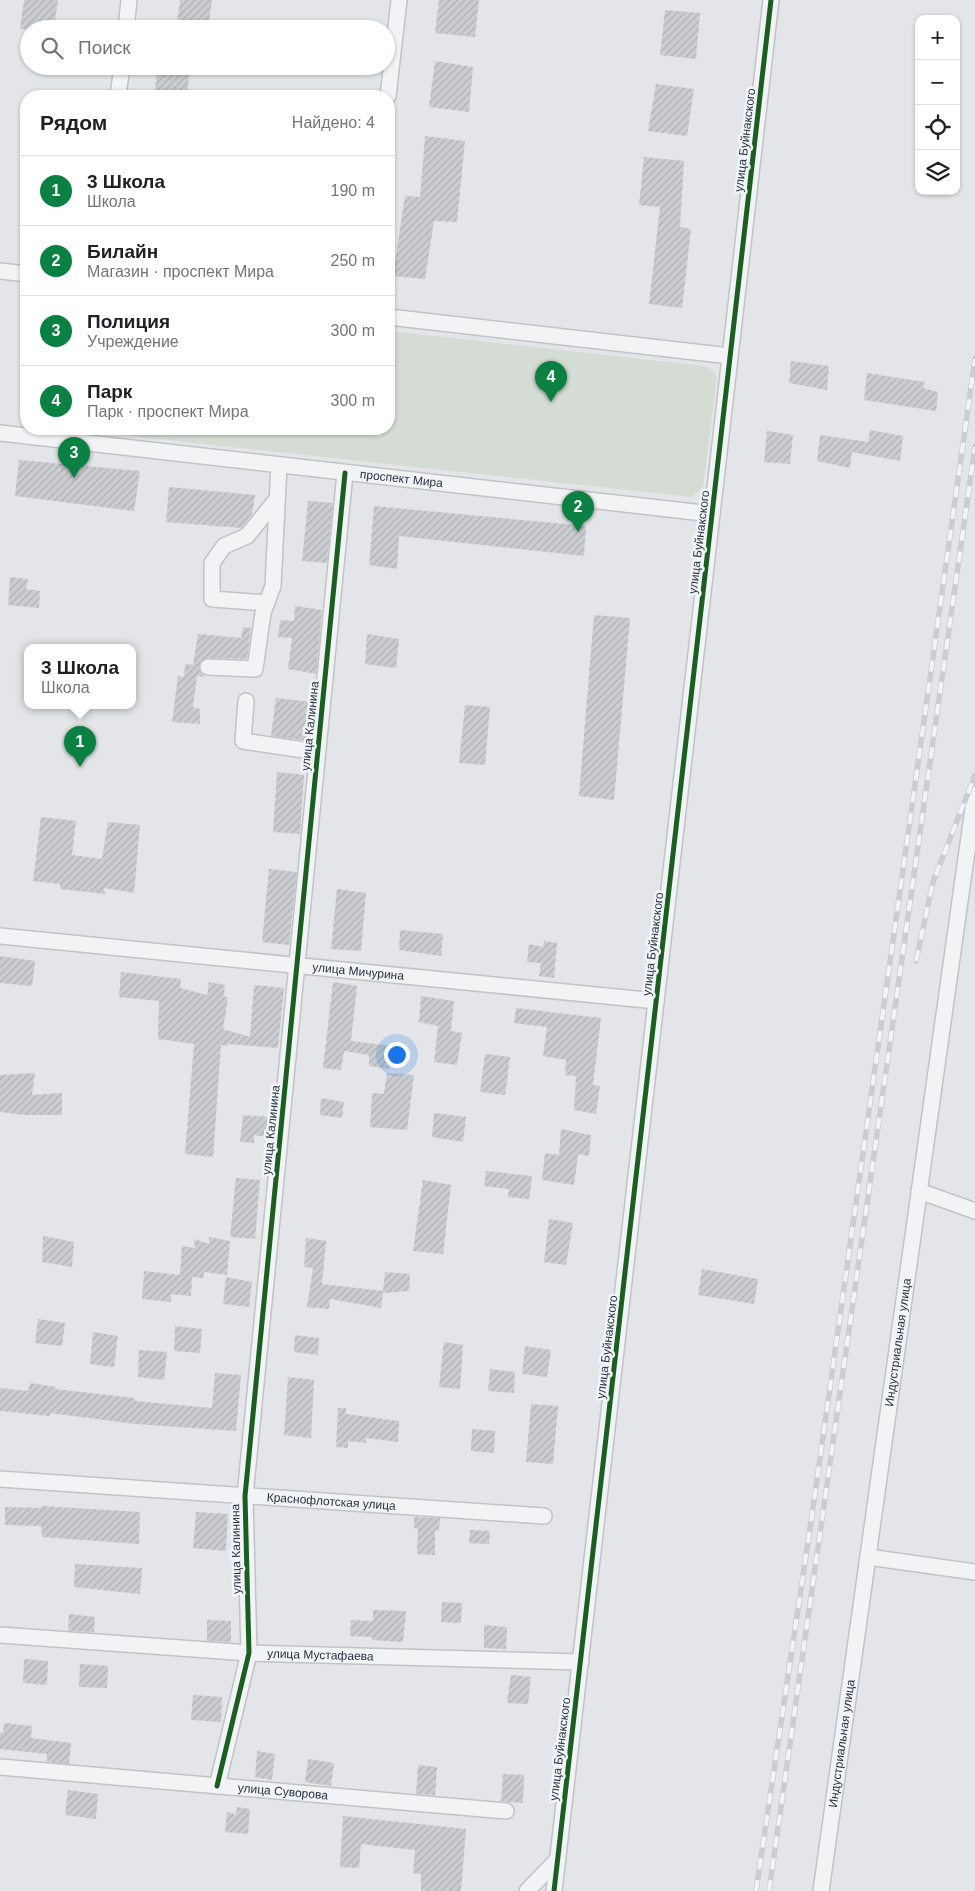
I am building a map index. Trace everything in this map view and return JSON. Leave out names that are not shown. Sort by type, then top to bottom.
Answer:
[{"type":"street","points":[[127,20],[129,0]]},
{"type":"street","points":[[395,35],[399,0]]},
{"type":"street","name":"улица Буйнакского","points":[[554,1891],[771,0]]},
{"type":"street","points":[[119,90],[121,75]]},
{"type":"street","points":[[389,90],[390,75]]},
{"type":"street","points":[[0,271],[20,273]]},
{"type":"street","points":[[395,318],[730,356]]},
{"type":"street","name":"проспект Мира","points":[[0,433],[712,514]]},
{"type":"street","points":[[208,667],[255,669],[263,613],[273,586],[279,465]]},
{"type":"street","name":"улица Калинина","points":[[216,1786],[249,1653],[245,1496],[345,472]]},
{"type":"street","points":[[267,603],[212,599],[212,563],[224,546],[247,536],[277,499]]},
{"type":"street","points":[[246,701],[242,741],[317,752]]},
{"type":"street","name":"Индустриальная улица","points":[[821,1891],[975,794]]},
{"type":"street","name":"улица Мичурина","points":[[0,936],[656,1002]]},
{"type":"street","points":[[919,1191],[975,1211]]},
{"type":"street","name":"Краснофлотская улица","points":[[0,1479],[544,1516]]},
{"type":"street","points":[[868,1557],[975,1572]]},
{"type":"street","name":"улица Мустафаева","points":[[0,1635],[249,1653],[581,1662]]},
{"type":"street","name":"улица Суворова","points":[[0,1768],[506,1811]]},
{"type":"street","points":[[528,1891],[558,1859]]},
{"type":"shaded area","points":[[395,332],[704,366],[712,370],[717,376],[703,487],[692,497],[120,435],[395,435]]},
{"type":"building","points":[[24,0],[58,0],[55,20],[21,20]]},
{"type":"building","points":[[180,0],[212,0],[209,20],[177,20]]},
{"type":"building","points":[[439,0],[479,0],[475,37],[435,33]]},
{"type":"building","points":[[665,10],[700,13],[696,59],[660,55]]},
{"type":"building","points":[[435,61],[473,67],[469,112],[429,107]]},
{"type":"building","points":[[157,75],[189,75],[188,90],[155,90]]},
{"type":"building","points":[[656,84],[694,89],[687,136],[648,131]]},
{"type":"building","points":[[425,136],[465,141],[457,222],[434,221],[425,279],[395,276],[395,263],[405,196],[420,197]]},
{"type":"building","points":[[644,157],[684,161],[680,227],[691,229],[682,308],[649,304],[660,207],[639,205]]},
{"type":"building","points":[[791,361],[829,366],[827,390],[789,383]]},
{"type":"building","points":[[867,373],[925,382],[923,388],[938,392],[936,411],[864,400]]},
{"type":"building","points":[[870,430],[903,436],[900,461],[852,452],[850,468],[817,461],[820,435],[868,442]]},
{"type":"building","points":[[767,431],[793,435],[790,464],[764,462]]},
{"type":"building","points":[[19,460],[140,471],[134,511],[15,496]]},
{"type":"building","points":[[169,487],[255,495],[252,514],[242,528],[166,522]]},
{"type":"building","points":[[308,501],[333,503],[327,563],[302,561]]},
{"type":"building","points":[[374,506],[586,526],[584,556],[399,536],[397,569],[369,565]]},
{"type":"building","points":[[10,577],[28,579],[26,589],[40,591],[39,608],[8,605]]},
{"type":"building","points":[[295,606],[322,610],[316,674],[288,669],[292,638],[278,637],[280,620],[294,621]]},
{"type":"building","points":[[594,615],[630,618],[614,800],[579,796]]},
{"type":"building","points":[[243,627],[251,628],[247,659],[208,658],[200,662],[200,671],[204,677],[197,676],[193,707],[200,709],[200,724],[172,722],[178,676],[184,677],[185,664],[193,665],[198,634],[241,638]]},
{"type":"building","points":[[367,634],[399,639],[396,668],[365,664]]},
{"type":"building","points":[[276,698],[312,702],[309,741],[271,736]]},
{"type":"building","points":[[465,705],[490,707],[485,765],[459,763]]},
{"type":"building","points":[[277,772],[304,775],[300,834],[273,832]]},
{"type":"building","points":[[41,817],[76,821],[72,855],[102,859],[108,822],[140,825],[134,893],[104,888],[105,894],[60,889],[60,884],[33,881]]},
{"type":"building","points":[[269,869],[297,872],[289,945],[262,942]]},
{"type":"building","points":[[337,889],[366,893],[361,951],[331,949]]},
{"type":"building","points":[[400,930],[443,934],[441,956],[399,950]]},
{"type":"building","points":[[544,941],[557,943],[554,978],[539,976],[541,963],[527,962],[529,944],[543,947]]},
{"type":"building","points":[[0,956],[35,961],[32,986],[0,983]]},
{"type":"building","points":[[121,972],[181,979],[180,988],[207,995],[209,982],[225,985],[224,996],[228,998],[223,1029],[250,1037],[254,985],[284,988],[278,1048],[221,1045],[213,1157],[185,1154],[194,1044],[158,1039],[159,1001],[119,997]]},
{"type":"building","points":[[333,982],[357,986],[351,1041],[391,1046],[389,1069],[369,1066],[369,1055],[344,1051],[341,1070],[323,1068]]},
{"type":"building","points":[[421,996],[454,1001],[451,1031],[462,1033],[457,1065],[434,1062],[438,1026],[419,1022]]},
{"type":"building","points":[[516,1008],[601,1018],[593,1085],[600,1086],[596,1114],[574,1110],[576,1076],[565,1075],[566,1060],[543,1056],[547,1027],[514,1023]]},
{"type":"building","points":[[485,1054],[510,1057],[505,1095],[480,1092]]},
{"type":"building","points":[[35,1073],[32,1095],[62,1093],[62,1115],[25,1115],[0,1112],[0,1075]]},
{"type":"building","points":[[387,1073],[414,1075],[407,1130],[370,1127],[372,1093],[384,1094]]},
{"type":"building","points":[[321,1098],[344,1102],[342,1118],[320,1115]]},
{"type":"building","points":[[434,1113],[466,1117],[463,1142],[432,1137]]},
{"type":"building","points":[[243,1115],[270,1117],[268,1137],[254,1135],[254,1143],[240,1142]]},
{"type":"building","points":[[561,1129],[591,1135],[589,1156],[578,1154],[574,1185],[542,1180],[545,1153],[559,1155]]},
{"type":"building","points":[[486,1171],[532,1176],[529,1199],[508,1197],[509,1189],[484,1186]]},
{"type":"building","points":[[236,1178],[260,1180],[255,1239],[230,1237]]},
{"type":"building","points":[[423,1180],[451,1185],[443,1254],[413,1251]]},
{"type":"building","points":[[549,1219],[573,1223],[566,1265],[544,1262]]},
{"type":"building","points":[[43,1236],[74,1242],[72,1267],[42,1262]]},
{"type":"building","points":[[209,1237],[230,1241],[227,1275],[204,1272],[203,1278],[192,1277],[191,1296],[171,1294],[171,1302],[142,1299],[144,1271],[180,1275],[182,1246],[195,1248],[194,1239],[209,1244]]},
{"type":"building","points":[[306,1238],[326,1241],[322,1284],[383,1291],[385,1272],[410,1274],[409,1291],[383,1293],[381,1308],[330,1299],[329,1309],[307,1307],[313,1268],[304,1267]]},
{"type":"building","points":[[702,1269],[758,1279],[754,1304],[698,1295]]},
{"type":"building","points":[[226,1277],[252,1282],[249,1307],[223,1304]]},
{"type":"building","points":[[38,1319],[65,1323],[62,1346],[35,1343]]},
{"type":"building","points":[[175,1326],[202,1329],[200,1353],[174,1351]]},
{"type":"building","points":[[93,1332],[118,1336],[114,1367],[90,1364]]},
{"type":"building","points":[[295,1335],[319,1338],[318,1355],[294,1352]]},
{"type":"building","points":[[444,1342],[463,1345],[460,1389],[439,1387]]},
{"type":"building","points":[[525,1346],[551,1350],[547,1377],[522,1374]]},
{"type":"building","points":[[139,1350],[167,1352],[164,1380],[138,1377]]},
{"type":"building","points":[[490,1369],[515,1372],[514,1393],[488,1391]]},
{"type":"building","points":[[215,1373],[241,1375],[236,1431],[135,1424],[50,1413],[50,1416],[0,1411],[0,1388],[28,1391],[30,1383],[56,1387],[55,1389],[135,1398],[135,1401],[212,1408]]},
{"type":"building","points":[[288,1377],[314,1380],[311,1438],[284,1435]]},
{"type":"building","points":[[531,1404],[558,1406],[553,1464],[526,1462]]},
{"type":"building","points":[[338,1408],[346,1408],[346,1414],[399,1421],[398,1442],[366,1438],[366,1443],[348,1441],[348,1448],[336,1447]]},
{"type":"building","points":[[472,1429],[495,1431],[494,1453],[471,1451]]},
{"type":"building","points":[[41,1506],[140,1512],[139,1544],[42,1537],[41,1526],[5,1525],[5,1507],[41,1508]]},
{"type":"building","points":[[196,1512],[228,1514],[226,1551],[193,1548]]},
{"type":"building","points":[[414,1517],[440,1518],[439,1531],[435,1530],[435,1555],[417,1554],[418,1529],[414,1528]]},
{"type":"building","points":[[470,1530],[490,1531],[489,1544],[469,1543]]},
{"type":"building","points":[[75,1564],[142,1568],[140,1594],[74,1587]]},
{"type":"building","points":[[442,1602],[462,1603],[461,1623],[441,1622]]},
{"type":"building","points":[[373,1610],[406,1611],[403,1642],[350,1636],[351,1620],[373,1621]]},
{"type":"building","points":[[69,1614],[95,1617],[94,1632],[68,1631]]},
{"type":"building","points":[[207,1620],[231,1621],[231,1642],[207,1641]]},
{"type":"building","points":[[484,1625],[507,1627],[506,1649],[484,1648]]},
{"type":"building","points":[[24,1659],[48,1661],[47,1685],[23,1683]]},
{"type":"building","points":[[80,1664],[108,1666],[107,1688],[79,1687]]},
{"type":"building","points":[[511,1675],[531,1677],[528,1704],[507,1703]]},
{"type":"building","points":[[193,1695],[222,1697],[221,1722],[191,1720]]},
{"type":"building","points":[[4,1723],[32,1726],[31,1738],[71,1743],[69,1764],[47,1762],[47,1754],[0,1749],[0,1733],[3,1733]]},
{"type":"building","points":[[257,1751],[275,1754],[272,1780],[255,1777]]},
{"type":"building","points":[[308,1759],[334,1763],[331,1786],[305,1782]]},
{"type":"building","points":[[418,1765],[437,1767],[435,1795],[416,1794]]},
{"type":"building","points":[[503,1774],[524,1775],[523,1803],[501,1801]]},
{"type":"building","points":[[68,1790],[98,1794],[96,1819],[65,1815]]},
{"type":"building","points":[[237,1807],[250,1809],[248,1834],[225,1832],[227,1812],[236,1814]]},
{"type":"building","points":[[343,1816],[466,1829],[461,1891],[421,1891],[421,1874],[413,1873],[415,1850],[361,1844],[359,1868],[340,1867]]},
{"type":"railway","points":[[756,1891],[811,1522],[975,359]]},
{"type":"railway","points":[[769,1891],[975,447]]},
{"type":"railway","points":[[916,961],[933,882],[975,775]]},
{"type":"cycle path","points":[[554,1891],[771,0]]},
{"type":"cycle path","points":[[217,1786],[249,1653],[245,1496],[345,473]]},
{"type":"place","name":"Парк","points":[[551,402]]},
{"type":"place","name":"Полиция","points":[[74,478]]},
{"type":"place","name":"Билайн","points":[[578,532]]},
{"type":"place","name":"3 Школа","points":[[80,767]]}]
